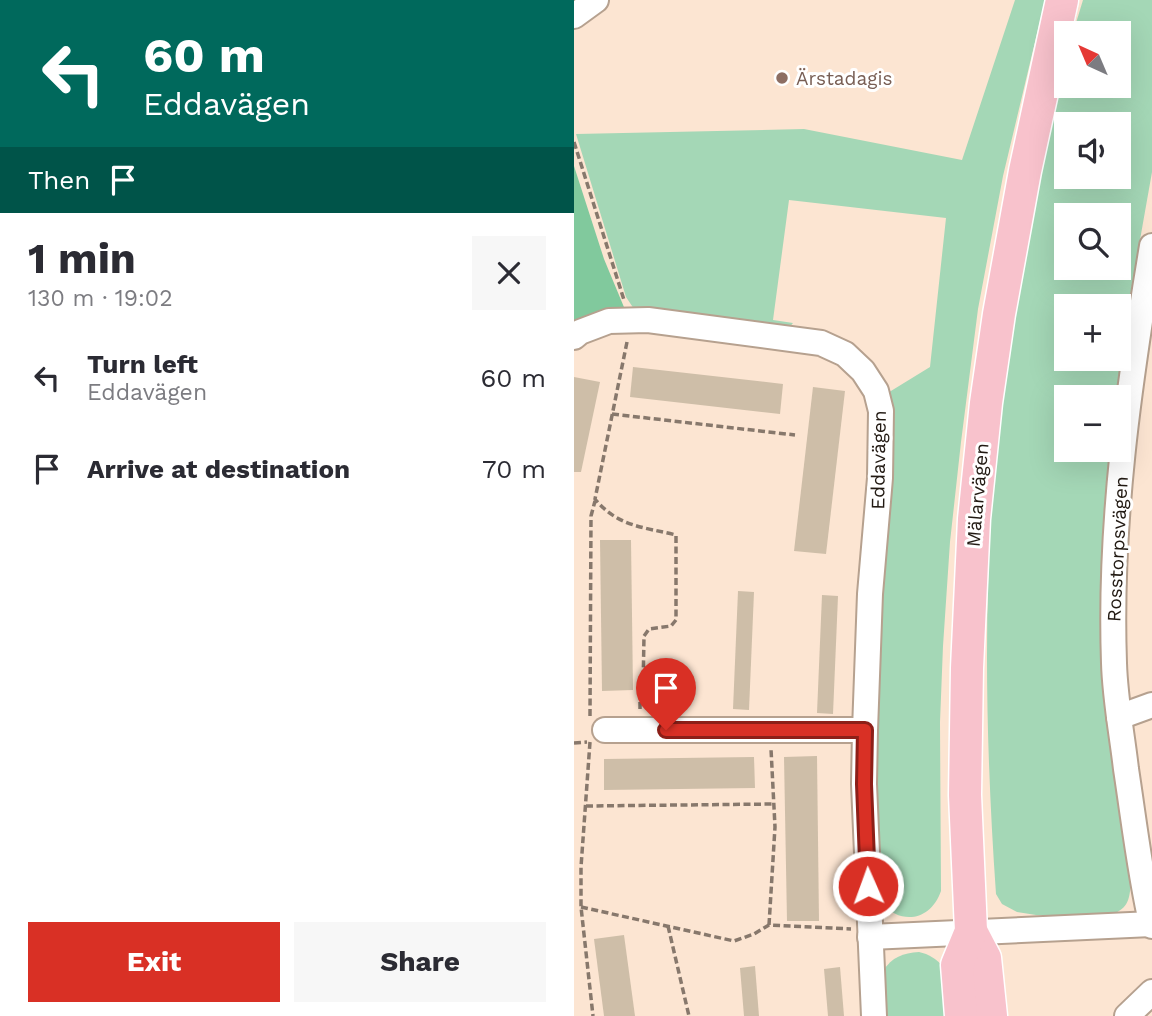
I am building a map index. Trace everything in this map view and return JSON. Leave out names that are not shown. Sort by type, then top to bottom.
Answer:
[{"type":"main road","name":"Mälarvägen","points":[[991,1016],[985,958],[971,931],[965,796],[967,668],[974,519],[986,403],[999,314],[1025,171],[1062,0]]},
{"type":"main road","name":"Mälarvägen","points":[[1049,64],[1069,0]]},
{"type":"main road","name":"Mälarvägen","points":[[961,1016],[957,965],[971,931]]},
{"type":"street","points":[[574,16],[596,0]]},
{"type":"street","name":"Rosstorpsvägen","points":[[971,931],[1152,924],[1132,806],[1114,666],[1117,504],[1129,394],[1144,337],[1152,246]]},
{"type":"street","name":"Eddavägen","points":[[574,337],[609,321],[648,320],[821,344],[845,354],[863,371],[876,391],[881,411],[880,478],[870,594],[864,784],[874,1016]]},
{"type":"street","points":[[1119,717],[1152,705]]},
{"type":"street","points":[[595,736],[640,730],[865,730]]},
{"type":"street","points":[[870,937],[971,931]]},
{"type":"street","points":[[1127,1016],[1152,992]]},
{"type":"path","points":[[574,142],[627,311],[629,329],[591,516],[595,736],[586,806],[580,907],[593,1016]]},
{"type":"path","points":[[612,414],[795,435]]},
{"type":"path","points":[[596,499],[610,514],[628,524],[676,536],[676,620],[671,626],[649,629],[644,636],[640,730]]},
{"type":"path","points":[[769,925],[775,827],[770,729]]},
{"type":"path","points":[[574,743],[595,736]]},
{"type":"path","points":[[586,806],[774,804]]},
{"type":"path","points":[[580,907],[734,941],[769,925],[849,928],[870,937]]},
{"type":"path","points":[[668,926],[689,1016]]},
{"type":"green space","points":[[1015,0],[1045,0],[1003,176],[978,309],[961,442],[950,542],[943,646],[940,722],[941,891],[936,901],[923,914],[907,917],[898,915],[881,903],[873,775],[886,394],[930,367],[946,218],[789,200],[773,320],[793,323],[787,330],[636,312],[626,297],[576,134],[804,129],[962,160]]},
{"type":"green space","points":[[1083,0],[1152,0],[1152,172],[1130,294],[1054,294],[1054,371],[1120,371],[1118,385],[1054,385],[1054,462],[1110,462],[1104,568],[1102,681],[1131,883],[1124,907],[1108,916],[1036,915],[1017,912],[1002,904],[996,894],[989,775],[987,656],[994,478],[1004,379],[1054,110],[1057,98],[1131,98],[1131,21],[1077,21]]},
{"type":"green space","points":[[574,166],[604,259],[626,312],[574,327]]},
{"type":"green space","points":[[919,952],[932,957],[943,966],[949,1016],[882,1016],[883,971],[898,957]]},
{"type":"building","points":[[633,367],[783,384],[780,414],[630,397]]},
{"type":"building","points":[[574,377],[600,382],[581,472],[574,472]]},
{"type":"building","points":[[813,387],[845,391],[826,554],[794,551]]},
{"type":"building","points":[[600,540],[631,540],[633,690],[602,691]]},
{"type":"building","points":[[738,591],[754,592],[749,710],[733,709]]},
{"type":"building","points":[[822,595],[838,596],[833,714],[817,713]]},
{"type":"building","points":[[817,756],[819,921],[787,921],[784,757]]},
{"type":"building","points":[[754,757],[755,788],[604,790],[604,759]]},
{"type":"building","points":[[624,935],[635,1016],[604,1016],[594,939]]},
{"type":"building","points":[[755,966],[759,1016],[744,1016],[740,968]]},
{"type":"building","points":[[840,967],[844,1016],[828,1016],[824,969]]},
{"type":"place","name":"Ärstadagis","points":[[782,78]]},
{"type":"route","points":[[666,730],[865,730],[868,886]]}]
